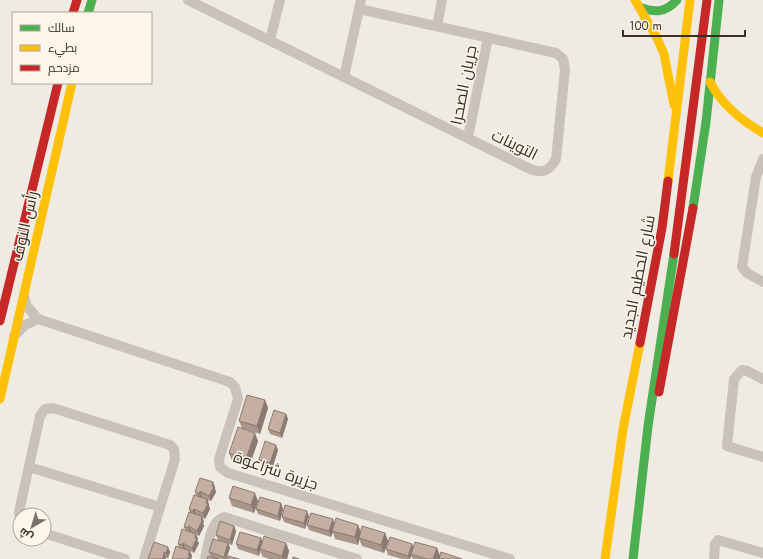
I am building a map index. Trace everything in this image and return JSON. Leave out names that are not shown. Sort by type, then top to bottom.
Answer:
[{"type":"street","points":[[74,12],[77,0]]},
{"type":"street","points":[[88,12],[92,0]]},
{"type":"street","name":"التوينات","points":[[188,0],[539,172],[547,171],[556,159],[565,69],[563,59],[556,53],[437,26],[360,5]]},
{"type":"street","points":[[270,40],[280,0]]},
{"type":"street","points":[[437,26],[442,0]]},
{"type":"street","points":[[637,4],[655,13],[662,12],[672,7],[677,0]]},
{"type":"street","name":"شارع الحطيم الجديد","points":[[605,559],[623,429],[658,255],[690,0]]},
{"type":"street","name":"شارع الحطيم الجديد","points":[[633,559],[648,426],[675,247],[707,0]]},
{"type":"street","points":[[648,426],[659,393],[687,244],[706,122],[719,0]]},
{"type":"street","points":[[637,4],[658,39],[670,72],[676,120]]},
{"type":"street","points":[[344,77],[360,5]]},
{"type":"street","name":"جريان الصحرا","points":[[468,137],[488,38]]},
{"type":"street","points":[[710,82],[722,101],[736,116],[763,133]]},
{"type":"street","name":"رأس النوف","points":[[0,321],[58,84]]},
{"type":"street","name":"رأس النوف","points":[[0,399],[72,84]]},
{"type":"street","points":[[706,122],[718,114],[736,116]]},
{"type":"street","points":[[763,159],[756,177],[759,192],[742,268],[747,273],[763,282]]},
{"type":"street","points":[[13,337],[25,325],[38,319],[30,311],[24,296]]},
{"type":"street","name":"جزيرة شراعوة","points":[[38,319],[230,382],[235,387],[238,399],[219,459],[220,467],[228,473],[510,559]]},
{"type":"street","points":[[763,379],[742,370],[736,374],[734,379],[727,446],[763,457]]},
{"type":"street","points":[[20,507],[41,413],[48,408],[53,408],[172,447],[176,456],[144,559]]},
{"type":"street","points":[[29,467],[160,507]]},
{"type":"street","points":[[205,559],[215,525],[220,518],[224,517],[357,559]]},
{"type":"street","points":[[52,536],[125,559]]},
{"type":"street","points":[[714,559],[715,544],[718,540],[763,553]]},
{"type":"street","points":[[607,544],[612,559]]},
{"type":"building","points":[[247,395],[265,400],[257,426],[239,421]]},
{"type":"building","points":[[274,410],[286,414],[280,433],[268,429]]},
{"type":"building","points":[[238,427],[255,433],[246,459],[229,453]]},
{"type":"building","points":[[265,441],[276,445],[270,463],[259,460]]},
{"type":"building","points":[[200,478],[213,482],[212,486],[214,487],[209,496],[200,491],[199,494],[195,492]]},
{"type":"building","points":[[233,486],[255,493],[251,505],[229,498]]},
{"type":"building","points":[[194,495],[207,499],[206,503],[208,504],[203,513],[194,509],[193,511],[189,509]]},
{"type":"building","points":[[260,497],[281,503],[278,516],[256,509]]},
{"type":"building","points":[[285,505],[307,511],[304,523],[282,517]]},
{"type":"building","points":[[189,512],[202,516],[202,521],[197,531],[189,526],[188,528],[184,527]]},
{"type":"building","points":[[311,513],[333,519],[329,531],[307,525]]},
{"type":"building","points":[[336,518],[358,525],[355,537],[332,531]]},
{"type":"building","points":[[220,521],[234,526],[230,540],[216,535]]},
{"type":"building","points":[[362,526],[385,533],[381,545],[359,538]]},
{"type":"building","points":[[182,529],[196,534],[195,538],[197,538],[192,548],[183,543],[182,545],[178,544]]},
{"type":"building","points":[[240,532],[261,538],[257,550],[236,544]]},
{"type":"building","points":[[264,536],[286,543],[282,556],[260,549]]},
{"type":"building","points":[[390,537],[412,544],[408,556],[386,549]]},
{"type":"building","points":[[213,539],[228,543],[224,557],[209,552]]},
{"type":"building","points":[[154,542],[168,547],[166,553],[164,552],[163,559],[148,559]]},
{"type":"building","points":[[415,542],[437,548],[433,559],[427,559],[411,554]]},
{"type":"building","points":[[176,546],[190,551],[188,559],[172,559]]},
{"type":"building","points":[[441,552],[462,559],[439,559]]},
{"type":"building","points":[[208,556],[219,559],[207,559]]},
{"type":"building","points":[[228,556],[239,559],[227,559]]},
{"type":"traffic: fast","points":[[88,12],[92,0]]},
{"type":"traffic: fast","points":[[639,7],[660,11],[664,10],[677,0]]},
{"type":"traffic: fast","points":[[693,208],[706,122],[719,0]]},
{"type":"traffic: fast","points":[[633,559],[648,426],[674,254]]},
{"type":"traffic: slow","points":[[635,0],[657,38],[664,54],[674,105]]},
{"type":"traffic: slow","points":[[668,181],[690,0]]},
{"type":"traffic: slow","points":[[710,82],[726,105],[747,123],[763,133]]},
{"type":"traffic: slow","points":[[0,399],[72,84]]},
{"type":"traffic: slow","points":[[605,559],[623,429],[640,343]]},
{"type":"traffic: jam","points":[[73,12],[77,0]]},
{"type":"traffic: jam","points":[[674,254],[707,0]]},
{"type":"traffic: jam","points":[[0,321],[58,84]]},
{"type":"traffic: jam","points":[[640,343],[662,228],[668,181]]},
{"type":"traffic: jam","points":[[659,392],[693,208]]}]
